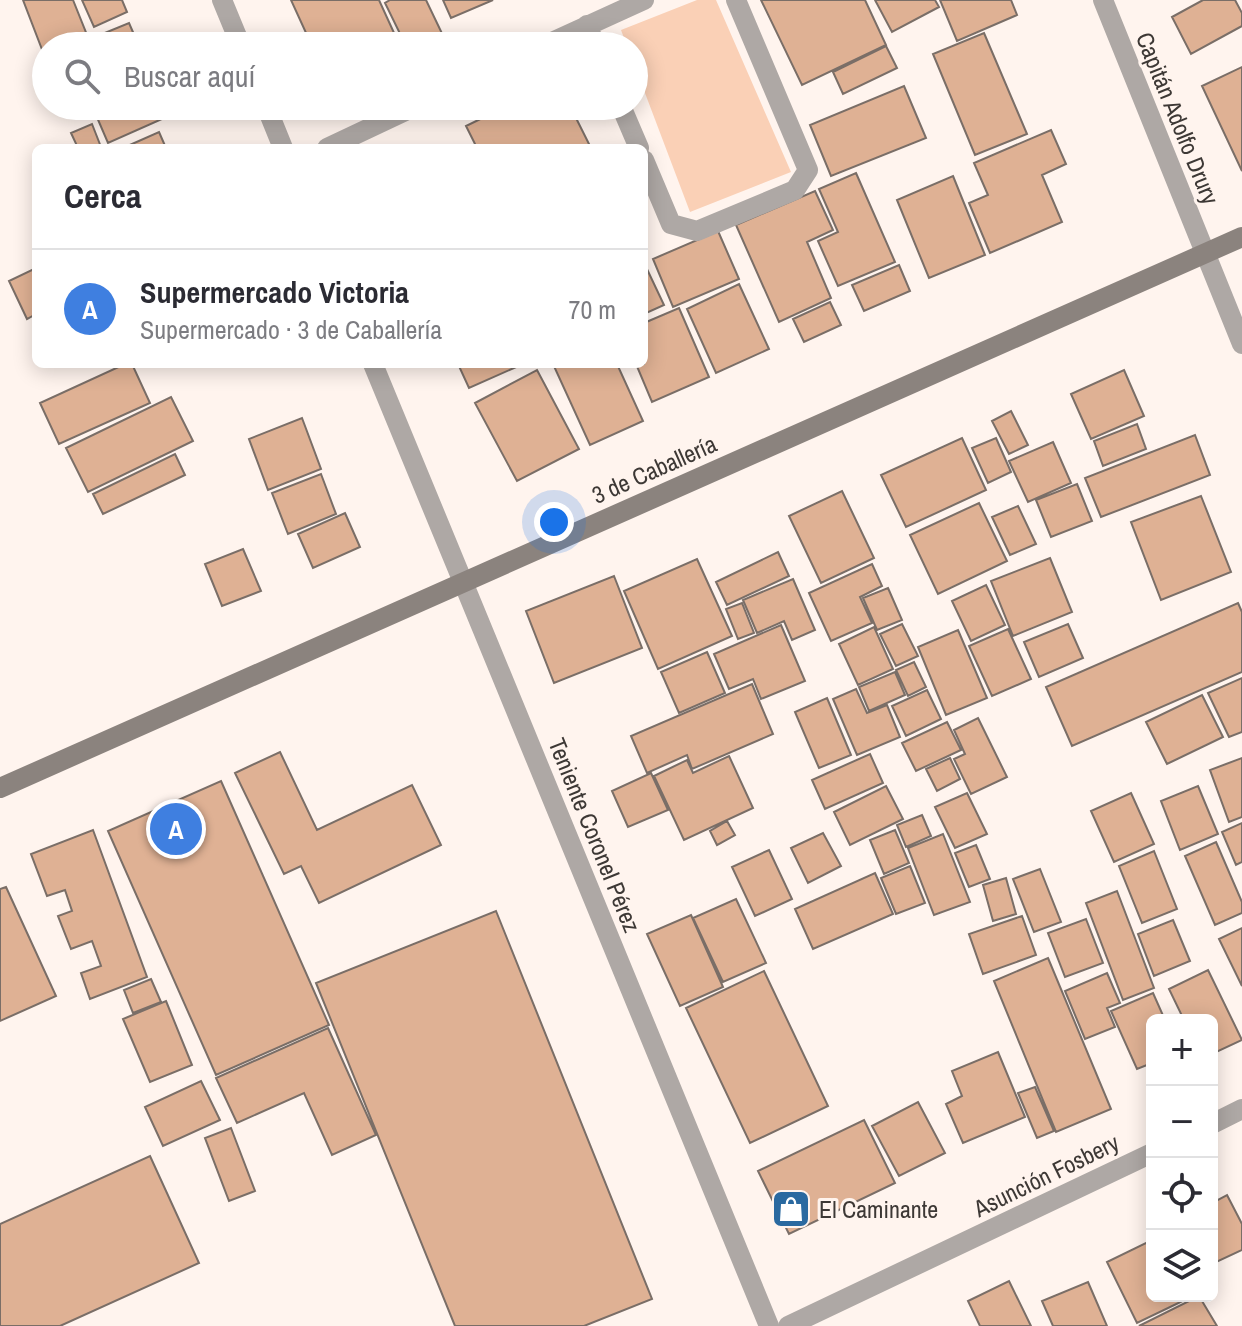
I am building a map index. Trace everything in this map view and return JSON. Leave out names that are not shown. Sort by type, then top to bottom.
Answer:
[{"type":"main road","name":"3 de Caballería","points":[[0,788],[1242,237]]},
{"type":"street","points":[[222,0],[235,32]]},
{"type":"street","points":[[572,32],[644,0]]},
{"type":"street","points":[[648,169],[671,224],[697,231],[795,190],[808,170],[736,0]]},
{"type":"street","name":"Capitán Adolfo Drury","points":[[1103,0],[1242,344]]},
{"type":"street","points":[[587,25],[590,32]]},
{"type":"street","points":[[272,120],[281,144]]},
{"type":"street","points":[[335,144],[386,120]]},
{"type":"street","points":[[627,120],[637,144]]},
{"type":"street","name":"Teniente Coronel Pérez","points":[[375,368],[769,1326]]},
{"type":"street","points":[[1218,1121],[1242,1109]]},
{"type":"street","name":"Asunción Fosbery","points":[[788,1326],[1146,1156]]},
{"type":"shaded area","points":[[697,0],[716,0],[791,172],[690,212],[648,101],[648,32],[621,30]]},
{"type":"building","points":[[23,0],[73,0],[86,32],[35,32]]},
{"type":"building","points":[[82,0],[122,0],[127,12],[94,27]]},
{"type":"building","points":[[291,0],[379,0],[394,32],[306,32]]},
{"type":"building","points":[[390,0],[426,0],[441,32],[399,32],[385,3]]},
{"type":"building","points":[[443,0],[493,0],[451,18]]},
{"type":"building","points":[[761,0],[865,0],[886,45],[802,85]]},
{"type":"building","points":[[875,0],[935,0],[939,7],[892,32]]},
{"type":"building","points":[[940,0],[1011,0],[1017,15],[957,41]]},
{"type":"building","points":[[1203,0],[1235,0],[1242,13],[1242,26],[1191,54],[1172,17]]},
{"type":"building","points":[[129,23],[133,32],[107,32]]},
{"type":"building","points":[[984,33],[1027,134],[975,155],[933,54]]},
{"type":"building","points":[[886,46],[897,68],[843,94],[833,72]]},
{"type":"building","points":[[1242,67],[1242,171],[1202,86]]},
{"type":"building","points":[[904,86],[926,138],[831,176],[810,125]]},
{"type":"building","points":[[98,120],[160,120],[108,143]]},
{"type":"building","points":[[478,120],[577,120],[589,144],[475,144],[466,126]]},
{"type":"building","points":[[92,124],[100,144],[76,144],[71,133]]},
{"type":"building","points":[[1051,130],[1066,164],[1042,175],[1062,222],[990,253],[969,203],[988,195],[974,163]]},
{"type":"building","points":[[159,132],[164,144],[132,144]]},
{"type":"building","points":[[856,173],[895,262],[838,286],[818,241],[838,232],[819,189]]},
{"type":"building","points":[[953,176],[985,255],[929,278],[897,200]]},
{"type":"building","points":[[815,191],[833,230],[807,242],[831,298],[779,322],[736,225]]},
{"type":"building","points":[[718,231],[739,279],[673,307],[653,259]]},
{"type":"building","points":[[899,265],[910,291],[864,311],[852,285]]},
{"type":"building","points":[[32,270],[32,316],[27,319],[9,281]]},
{"type":"building","points":[[648,271],[664,305],[648,312]]},
{"type":"building","points":[[739,284],[769,349],[716,373],[687,309]]},
{"type":"building","points":[[830,302],[841,325],[804,342],[793,319]]},
{"type":"building","points":[[679,308],[709,377],[652,402],[638,368],[648,368],[648,321]]},
{"type":"building","points":[[116,368],[134,368],[150,403],[59,444],[40,403]]},
{"type":"building","points":[[460,368],[514,368],[469,388]]},
{"type":"building","points":[[555,368],[619,368],[643,421],[590,445]]},
{"type":"building","points":[[537,370],[579,449],[517,481],[475,403]]},
{"type":"building","points":[[1124,370],[1144,416],[1091,439],[1071,394]]},
{"type":"building","points":[[171,397],[193,441],[88,492],[66,448]]},
{"type":"building","points":[[1011,411],[1028,445],[1009,454],[992,421]]},
{"type":"building","points":[[302,418],[321,469],[268,490],[249,439]]},
{"type":"building","points":[[1137,424],[1146,449],[1103,466],[1094,441]]},
{"type":"building","points":[[1195,435],[1210,475],[1101,517],[1085,478]]},
{"type":"building","points":[[962,438],[986,490],[906,527],[881,475]]},
{"type":"building","points":[[996,438],[1011,472],[988,483],[972,448]]},
{"type":"building","points":[[1053,442],[1071,483],[1028,502],[1009,461]]},
{"type":"building","points":[[175,454],[185,475],[103,514],[93,494]]},
{"type":"building","points":[[321,474],[336,514],[288,534],[272,493]]},
{"type":"building","points":[[1077,484],[1092,521],[1051,537],[1036,500]]},
{"type":"building","points":[[842,491],[874,558],[821,583],[789,516]]},
{"type":"building","points":[[1201,496],[1231,572],[1161,600],[1131,522]]},
{"type":"building","points":[[979,503],[1007,561],[938,594],[910,535]]},
{"type":"building","points":[[1018,506],[1036,544],[1010,555],[992,517]]},
{"type":"building","points":[[345,513],[360,547],[313,568],[298,534]]},
{"type":"building","points":[[243,549],[261,591],[222,606],[205,564]]},
{"type":"building","points":[[778,552],[789,576],[727,605],[716,582]]},
{"type":"building","points":[[1050,558],[1072,612],[1013,636],[991,581]]},
{"type":"building","points":[[697,559],[732,636],[658,669],[624,591]]},
{"type":"building","points":[[872,564],[882,586],[860,597],[872,623],[831,641],[809,593]]},
{"type":"building","points":[[614,576],[642,648],[554,683],[526,611]]},
{"type":"building","points":[[793,579],[815,630],[792,640],[784,621],[757,633],[743,600]]},
{"type":"building","points":[[986,585],[1005,625],[971,641],[952,601]]},
{"type":"building","points":[[888,588],[902,620],[877,630],[863,598]]},
{"type":"building","points":[[742,603],[754,633],[738,639],[726,609]]},
{"type":"building","points":[[1238,603],[1242,612],[1242,672],[1072,746],[1046,687]]},
{"type":"building","points":[[902,624],[918,656],[896,666],[880,634]]},
{"type":"building","points":[[1068,624],[1083,658],[1039,677],[1024,642]]},
{"type":"building","points":[[781,625],[805,681],[761,699],[753,679],[729,689],[714,654]]},
{"type":"building","points":[[874,627],[893,669],[858,685],[839,644]]},
{"type":"building","points":[[1008,629],[1031,679],[992,696],[969,646]]},
{"type":"building","points":[[958,630],[987,698],[946,715],[918,647]]},
{"type":"building","points":[[707,652],[725,693],[679,713],[661,672]]},
{"type":"building","points":[[914,662],[926,687],[908,696],[896,670]]},
{"type":"building","points":[[895,672],[905,695],[869,711],[859,687]]},
{"type":"building","points":[[1242,678],[1242,732],[1229,737],[1208,693]]},
{"type":"building","points":[[752,684],[773,734],[692,769],[687,755],[647,773],[631,736]]},
{"type":"building","points":[[856,689],[867,713],[887,705],[900,737],[857,755],[833,699]]},
{"type":"building","points":[[927,690],[941,719],[906,736],[892,706]]},
{"type":"building","points":[[1202,695],[1223,737],[1167,764],[1146,722]]},
{"type":"building","points":[[827,698],[851,755],[819,768],[795,712]]},
{"type":"building","points":[[978,718],[1007,777],[971,794],[954,759],[965,754],[954,730]]},
{"type":"building","points":[[947,722],[961,750],[916,771],[902,743]]},
{"type":"building","points":[[280,752],[317,830],[412,785],[441,845],[319,903],[301,866],[284,874],[235,773]]},
{"type":"building","points":[[870,754],[883,783],[825,809],[812,780]]},
{"type":"building","points":[[729,756],[753,808],[684,840],[654,776],[687,760],[693,773]]},
{"type":"building","points":[[950,758],[960,779],[937,791],[926,769]]},
{"type":"building","points":[[1242,758],[1242,817],[1229,822],[1210,770]]},
{"type":"building","points":[[651,773],[668,810],[628,827],[612,791]]},
{"type":"building","points":[[221,781],[329,1025],[216,1075],[108,831]]},
{"type":"building","points":[[886,786],[903,819],[850,845],[834,812]]},
{"type":"building","points":[[1198,786],[1218,834],[1180,850],[1161,801]]},
{"type":"building","points":[[967,793],[987,834],[955,848],[935,807]]},
{"type":"building","points":[[1131,793],[1154,844],[1114,862],[1091,811]]},
{"type":"building","points":[[922,815],[931,836],[906,847],[897,825]]},
{"type":"building","points":[[727,821],[735,835],[717,845],[710,831]]},
{"type":"building","points":[[1242,823],[1242,862],[1236,865],[1222,832]]},
{"type":"building","points":[[93,830],[147,977],[90,999],[81,973],[101,966],[92,941],[71,949],[58,916],[72,911],[65,890],[47,896],[31,854]]},
{"type":"building","points":[[895,830],[909,863],[884,874],[870,840]]},
{"type":"building","points":[[823,833],[841,866],[808,883],[791,848]]},
{"type":"building","points":[[943,834],[970,902],[934,915],[908,848]]},
{"type":"building","points":[[1216,842],[1242,902],[1242,913],[1215,925],[1185,856]]},
{"type":"building","points":[[976,845],[990,879],[969,887],[955,853]]},
{"type":"building","points":[[769,850],[792,899],[755,916],[732,867]]},
{"type":"building","points":[[1154,851],[1177,909],[1142,923],[1119,866]]},
{"type":"building","points":[[910,866],[925,903],[896,914],[881,878]]},
{"type":"building","points":[[1040,869],[1061,922],[1034,932],[1013,879]]},
{"type":"building","points":[[875,873],[893,914],[813,949],[795,909]]},
{"type":"building","points":[[1006,878],[1016,914],[993,921],[983,885]]},
{"type":"building","points":[[6,887],[56,996],[0,1021],[0,889]]},
{"type":"building","points":[[1117,891],[1154,988],[1123,1000],[1086,903]]},
{"type":"building","points":[[736,899],[766,963],[723,982],[693,918]]},
{"type":"building","points":[[496,911],[652,1299],[584,1326],[455,1326],[316,983]]},
{"type":"building","points":[[691,915],[723,987],[680,1006],[647,934]]},
{"type":"building","points":[[1022,916],[1036,955],[983,974],[969,934]]},
{"type":"building","points":[[1086,919],[1103,963],[1065,977],[1048,933]]},
{"type":"building","points":[[1173,920],[1190,961],[1154,976],[1138,934]]},
{"type":"building","points":[[1242,928],[1242,986],[1219,939]]},
{"type":"building","points":[[1048,958],[1111,1109],[1056,1132],[994,981]]},
{"type":"building","points":[[1208,970],[1242,1040],[1218,1051],[1218,1014],[1181,1014],[1169,989]]},
{"type":"building","points":[[764,971],[828,1106],[750,1143],[686,1008]]},
{"type":"building","points":[[1107,973],[1120,1003],[1107,1008],[1115,1027],[1085,1039],[1065,991]]},
{"type":"building","points":[[151,979],[161,1002],[133,1013],[124,990]]},
{"type":"building","points":[[1153,993],[1162,1014],[1146,1014],[1146,1065],[1137,1069],[1111,1011]]},
{"type":"building","points":[[166,1001],[192,1065],[150,1082],[123,1019]]},
{"type":"building","points":[[328,1028],[376,1135],[332,1155],[304,1093],[237,1123],[216,1078]]},
{"type":"building","points":[[998,1052],[1025,1117],[963,1143],[946,1104],[962,1096],[952,1071]]},
{"type":"building","points":[[201,1081],[220,1120],[163,1146],[145,1107]]},
{"type":"building","points":[[1035,1087],[1054,1131],[1037,1138],[1018,1093]]},
{"type":"building","points":[[918,1102],[945,1153],[899,1176],[872,1126]]},
{"type":"building","points":[[864,1120],[895,1183],[789,1234],[758,1171]]},
{"type":"building","points":[[231,1128],[255,1191],[229,1201],[205,1138]]},
{"type":"building","points":[[150,1156],[199,1263],[60,1326],[0,1326],[0,1224]]},
{"type":"building","points":[[1227,1195],[1242,1224],[1242,1250],[1218,1261],[1218,1230],[1218,1200]]},
{"type":"building","points":[[1146,1243],[1146,1302],[1181,1302],[1137,1323],[1107,1262]]},
{"type":"building","points":[[1009,1281],[1031,1326],[980,1326],[968,1301]]},
{"type":"building","points":[[1088,1282],[1107,1326],[1053,1326],[1042,1301]]},
{"type":"building","points":[[1187,1302],[1203,1302],[1217,1326],[1139,1326]]},
{"type":"place","name":"Supermercado Victoria","points":[[176,829]]},
{"type":"place","name":"El Caminante","points":[[791,1209]]}]
